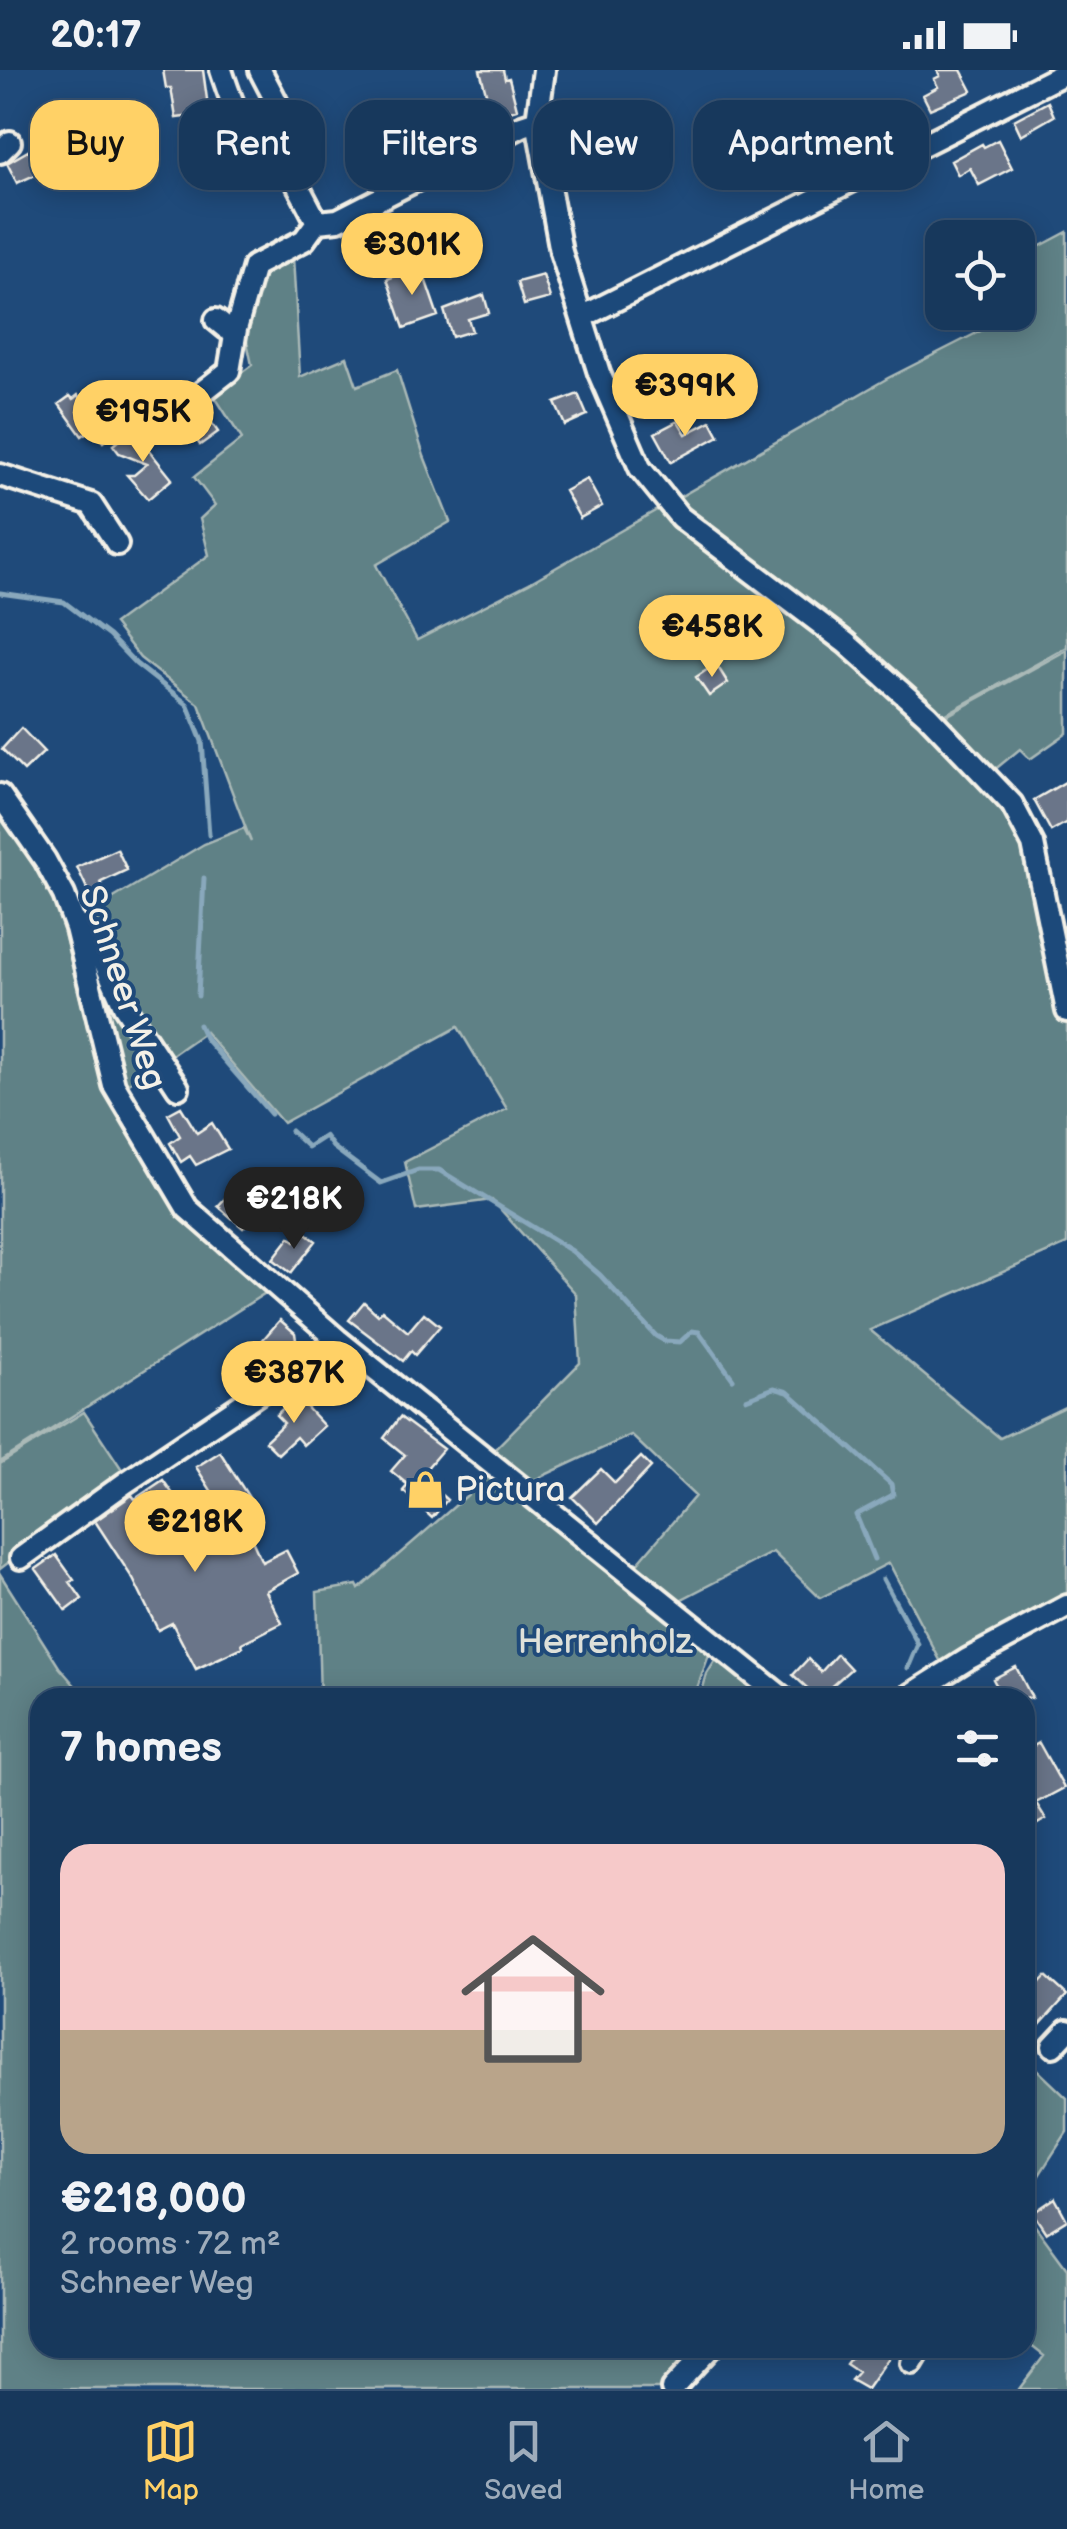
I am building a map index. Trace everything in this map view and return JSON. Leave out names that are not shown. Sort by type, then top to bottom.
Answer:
[{"type":"street","points":[[221,70],[232,100]]},
{"type":"street","points":[[260,70],[274,100]]},
{"type":"street","points":[[539,100],[544,70]]},
{"type":"street","points":[[582,318],[1067,72]]},
{"type":"street","points":[[165,421],[229,371],[254,266],[304,240],[317,222],[338,220],[533,122]]},
{"type":"street","points":[[300,190],[317,222]]},
{"type":"street","points":[[549,190],[560,252],[601,378],[640,468],[680,517],[846,643],[928,715],[1012,804],[1033,844],[1067,1012]]},
{"type":"street","points":[[216,320],[227,329],[236,330]]},
{"type":"street","points":[[0,474],[91,504],[116,544]]},
{"type":"street","name":"Schneer Weg","points":[[0,795],[46,860],[64,894],[114,1085],[187,1208],[338,1340],[771,1688]]},
{"type":"street","points":[[76,928],[84,927],[95,941],[124,1006],[178,1088]]},
{"type":"street","points":[[21,1558],[338,1340]]},
{"type":"street","points":[[922,1688],[1067,1606]]},
{"type":"street","points":[[672,2389],[701,2358]]},
{"type":"green space","points":[[1067,232],[1067,647],[928,724],[1004,805],[1027,848],[1052,959],[1067,950],[1067,1244],[870,1330],[1000,1438],[1067,1406],[1067,1598],[943,1666],[889,1563],[820,1598],[773,1552],[680,1600],[636,1565],[695,1496],[631,1435],[530,1482],[493,1451],[580,1363],[576,1294],[492,1200],[416,1210],[405,1162],[507,1109],[458,1027],[283,1123],[205,1032],[166,1059],[130,1003],[100,934],[85,915],[204,844],[244,828],[251,842],[199,704],[140,658],[114,624],[209,555],[200,519],[215,505],[194,477],[242,439],[213,394],[252,365],[235,285],[293,257],[300,377],[347,357],[357,386],[397,370],[450,522],[376,565],[417,640],[529,583],[888,378],[983,330],[1035,330],[1035,249]]},
{"type":"green space","points":[[1067,650],[1067,733],[1030,759],[1020,749],[993,771],[941,719]]},
{"type":"green space","points":[[0,813],[55,897],[88,1030],[108,1088],[180,1211],[270,1290],[0,1462]]},
{"type":"green space","points":[[89,945],[153,1066],[122,1088]]},
{"type":"green space","points":[[84,1412],[125,1474],[0,1569],[0,1464]]},
{"type":"green space","name":"Herrenholz","points":[[494,1472],[710,1652],[697,1688],[320,1688],[317,1592],[357,1585],[359,1589]]},
{"type":"green space","points":[[0,1574],[59,1667],[77,1688],[30,1688],[30,2358],[687,2358],[658,2389],[0,2389]]},
{"type":"green space","points":[[720,1653],[760,1688],[703,1688]]},
{"type":"green space","points":[[1035,2068],[1067,2098],[1067,2132],[1035,2182]]},
{"type":"green space","points":[[1035,2226],[1067,2269],[1067,2389],[1019,2389],[1044,2356],[1035,2349]]},
{"type":"building","points":[[163,70],[203,70],[207,100],[179,100],[176,118],[171,88],[166,88]]},
{"type":"building","points":[[480,70],[503,70],[517,109],[513,110],[513,100],[488,100]]},
{"type":"building","points":[[937,70],[961,70],[972,91],[930,109],[929,100],[923,95],[938,87],[934,79],[940,76]]},
{"type":"building","points":[[1048,102],[1054,116],[1021,135],[1014,120]]},
{"type":"building","points":[[998,140],[1012,168],[979,185],[970,168],[958,175],[951,161]]},
{"type":"building","points":[[30,150],[30,177],[17,183],[7,163]]},
{"type":"building","points":[[421,267],[438,316],[404,328],[387,279]]},
{"type":"building","points":[[543,275],[550,298],[524,305],[517,282]]},
{"type":"building","points":[[484,295],[489,313],[468,319],[472,331],[452,337],[444,310]]},
{"type":"building","points":[[578,394],[587,415],[565,425],[555,403]]},
{"type":"building","points":[[78,395],[97,421],[105,415],[117,431],[103,442],[93,428],[82,436],[59,404]]},
{"type":"building","points":[[202,409],[218,432],[200,445],[185,423]]},
{"type":"building","points":[[678,421],[686,434],[711,421],[719,436],[671,462],[655,433]]},
{"type":"building","points":[[132,429],[172,479],[148,499],[127,475],[134,475],[147,464],[119,453],[113,445]]},
{"type":"building","points":[[587,479],[602,506],[580,518],[565,491]]},
{"type":"building","points":[[716,664],[728,683],[709,696],[696,677]]},
{"type":"building","points":[[21,728],[44,752],[24,771],[2,749]]},
{"type":"building","points":[[1067,781],[1067,822],[1051,831],[1034,800]]},
{"type":"building","points":[[117,849],[127,870],[101,882],[106,893],[92,899],[77,867]]},
{"type":"building","points":[[181,1107],[197,1133],[212,1123],[228,1149],[196,1165],[190,1156],[181,1162],[170,1143],[180,1136],[168,1114]]},
{"type":"building","points":[[236,1187],[260,1210],[243,1228],[218,1206]]},
{"type":"building","points":[[303,1231],[316,1241],[291,1273],[273,1259],[290,1237],[295,1241]]},
{"type":"building","points":[[364,1302],[378,1315],[382,1310],[408,1332],[424,1313],[440,1326],[415,1355],[411,1351],[403,1361],[349,1320]]},
{"type":"building","points":[[280,1320],[295,1333],[296,1340],[256,1369],[245,1360]]},
{"type":"building","points":[[296,1396],[324,1426],[303,1445],[296,1437],[278,1454],[265,1441],[284,1423],[276,1415]]},
{"type":"building","points":[[400,1417],[443,1449],[420,1476],[447,1500],[432,1518],[403,1491],[408,1485],[391,1471],[405,1455],[384,1438]]},
{"type":"building","points":[[220,1452],[255,1507],[231,1522],[196,1467]]},
{"type":"building","points":[[641,1457],[651,1467],[598,1523],[572,1497],[601,1469],[615,1483]]},
{"type":"building","points":[[163,1480],[209,1545],[246,1527],[262,1562],[286,1550],[298,1573],[266,1591],[282,1623],[196,1669],[172,1623],[158,1630],[133,1579],[95,1521],[132,1495],[135,1499]]},
{"type":"building","points":[[56,1555],[82,1599],[66,1611],[36,1569]]},
{"type":"building","points":[[837,1654],[851,1669],[829,1688],[807,1688],[793,1675],[808,1659],[821,1672]]},
{"type":"building","points":[[1016,1667],[1027,1688],[998,1688],[993,1679]]},
{"type":"building","points":[[1039,1743],[1064,1788],[1036,1803],[1046,1819],[1035,1825],[1035,1745]]},
{"type":"building","points":[[1046,1976],[1067,1995],[1038,2027],[1035,2023],[1035,1988]]},
{"type":"building","points":[[1055,2198],[1067,2220],[1046,2233],[1035,2212]]},
{"type":"building","points":[[850,2358],[889,2358],[867,2389],[851,2380],[858,2372],[846,2364]]},
{"type":"waterway","points":[[0,593],[64,602],[187,704],[202,741],[209,835]]},
{"type":"waterway","points":[[198,996],[204,878]]},
{"type":"waterway","points":[[199,1025],[205,1038],[271,1114]]},
{"type":"waterway","points":[[291,1131],[308,1147],[325,1136],[333,1147],[381,1183],[418,1170],[439,1170],[572,1251],[600,1275],[656,1336],[680,1342],[692,1331],[699,1332],[733,1379]]},
{"type":"waterway","points":[[746,1399],[774,1388],[788,1392],[891,1484],[893,1495],[856,1515],[874,1559]]},
{"type":"waterway","points":[[883,1579],[918,1644],[908,1668]]},
{"type":"place","name":"Pictura","points":[[425,1489]]}]
